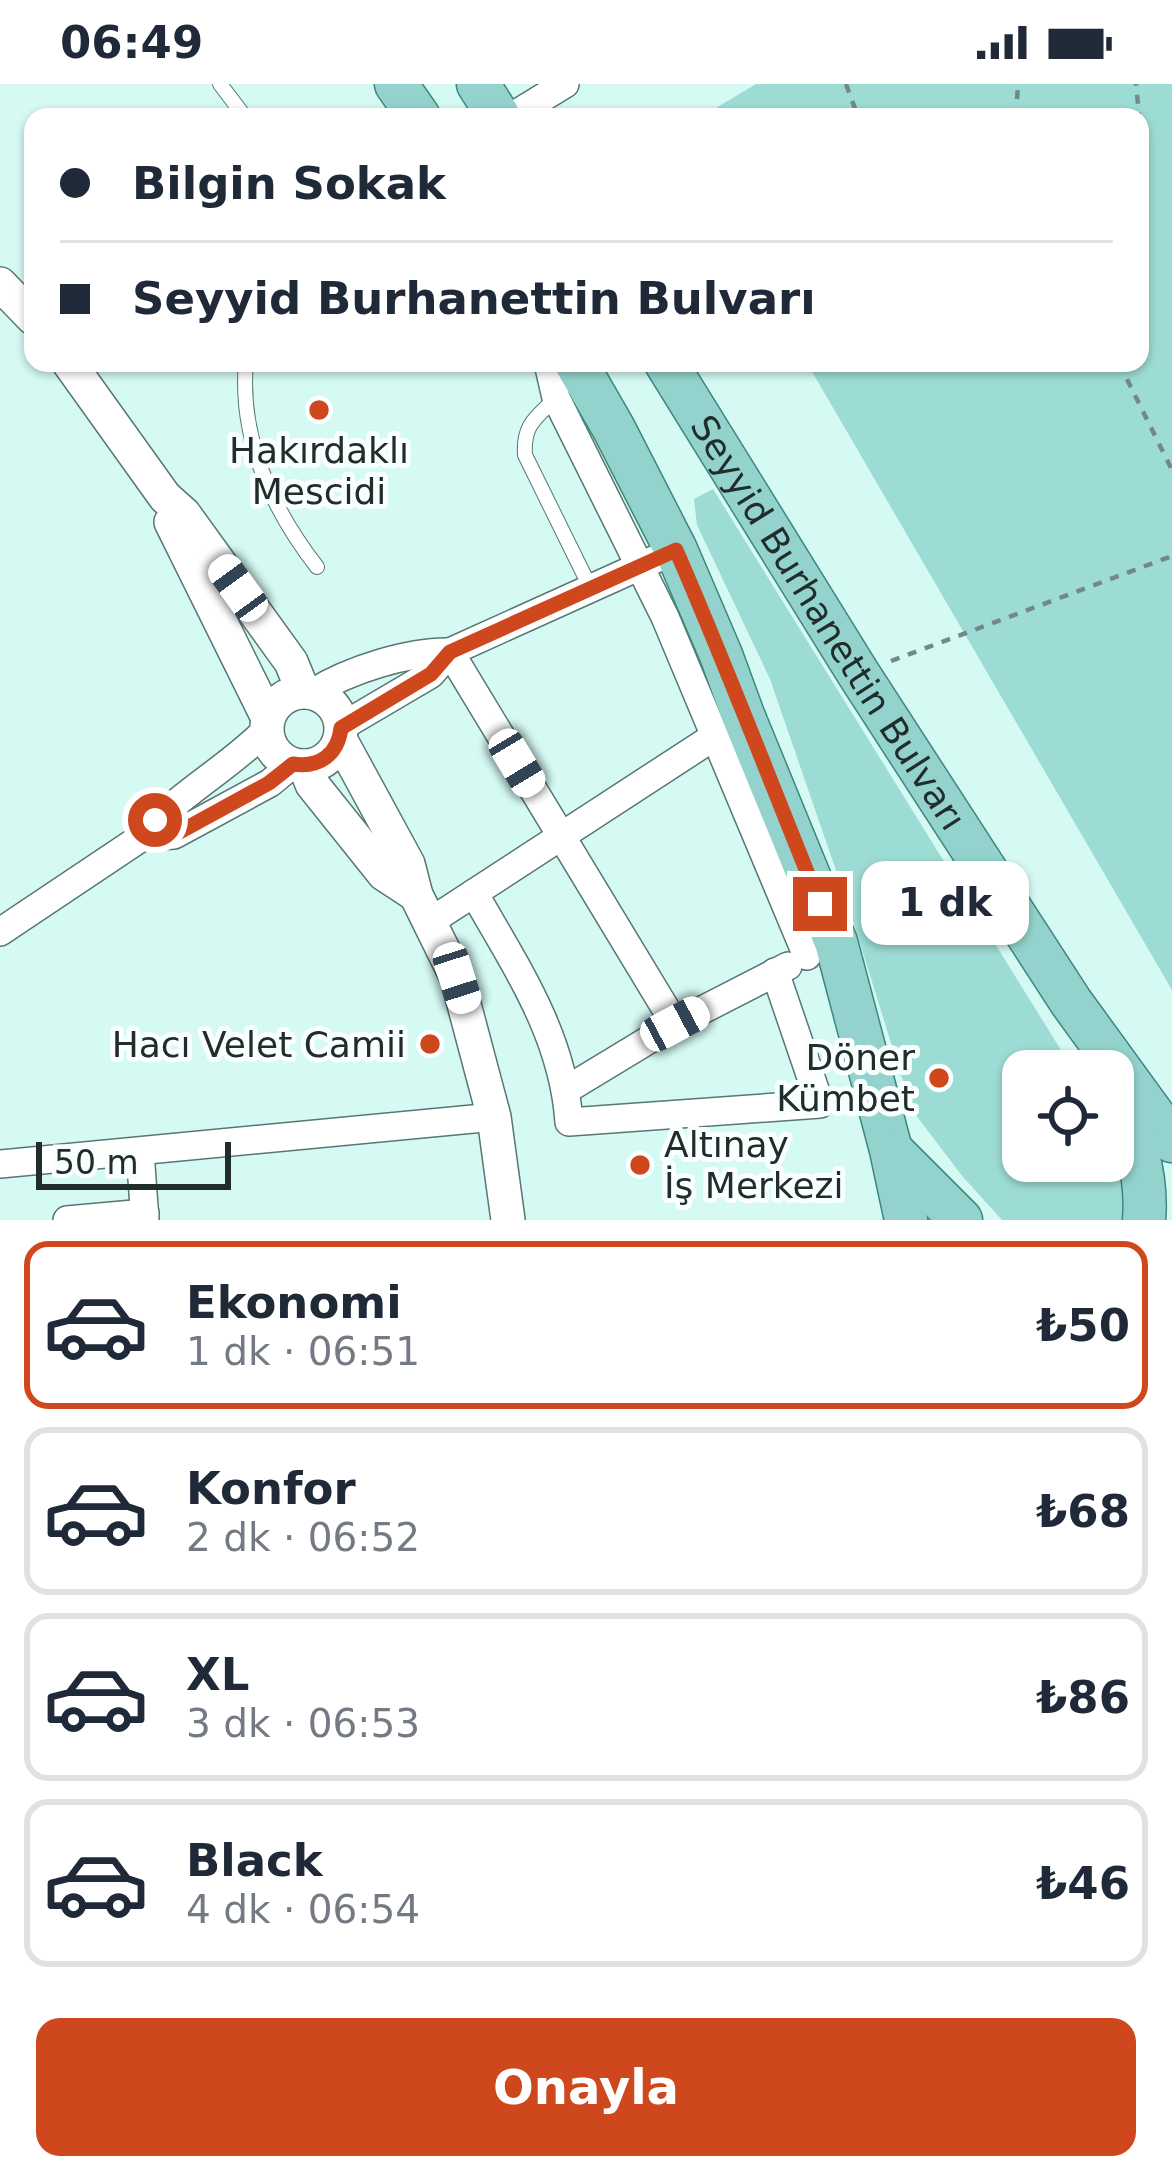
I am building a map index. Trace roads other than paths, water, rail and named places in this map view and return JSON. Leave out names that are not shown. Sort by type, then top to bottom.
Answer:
[{"type":"main road","name":"Seyyid Burhanettin Bulvarı","points":[[672,372],[858,673],[1071,1002],[1172,1142]]},
{"type":"main road","points":[[566,381],[614,429],[658,558],[722,655],[891,1150],[906,1220]]},
{"type":"main road","name":"Seyyid Burhanettin Bulvarı","points":[[1071,1002],[1094,1050]]},
{"type":"main road","points":[[1134,1139],[1144,1180],[1144,1220]]},
{"type":"main road","points":[[891,1150],[961,1220]]},
{"type":"street","points":[[526,108],[565,84]]},
{"type":"street","points":[[0,284],[24,306]]},
{"type":"street","points":[[75,372],[165,497],[184,514],[309,692],[334,706],[340,733],[408,864],[463,997],[494,1117],[508,1220]]},
{"type":"street","points":[[165,497],[170,520],[267,724],[274,752],[299,765],[384,874],[423,908]]},
{"type":"street","points":[[0,932],[142,837],[155,820],[244,752],[281,699],[427,652],[450,652],[658,558],[715,736],[822,949],[675,1024],[566,1090]]},
{"type":"street","points":[[142,837],[174,835],[299,765],[327,758],[340,733],[431,674],[450,652]]},
{"type":"street","points":[[450,652],[675,1024]]},
{"type":"street","points":[[423,908],[474,893],[715,736]]},
{"type":"street","points":[[474,893],[540,1008],[560,1058],[569,1122],[820,1104],[775,972]]},
{"type":"street","points":[[0,1164],[494,1117]]},
{"type":"street","points":[[67,1220],[145,1217],[140,1152]]},
{"type":"lane","points":[[220,84],[238,108]]},
{"type":"lane","points":[[247,372],[250,426],[262,472],[281,515],[317,567]]},
{"type":"lane","points":[[566,381],[529,426],[525,455],[591,589]]},
{"type":"place","name":"Hakırdaklı Mescidi","points":[[319,410]]},
{"type":"place","name":"Hacı Velet Camii","points":[[430,1044]]},
{"type":"place","name":"Döner Kümbet","points":[[939,1078]]},
{"type":"place","name":"Altınay İş Merkezi","points":[[640,1165]]}]
